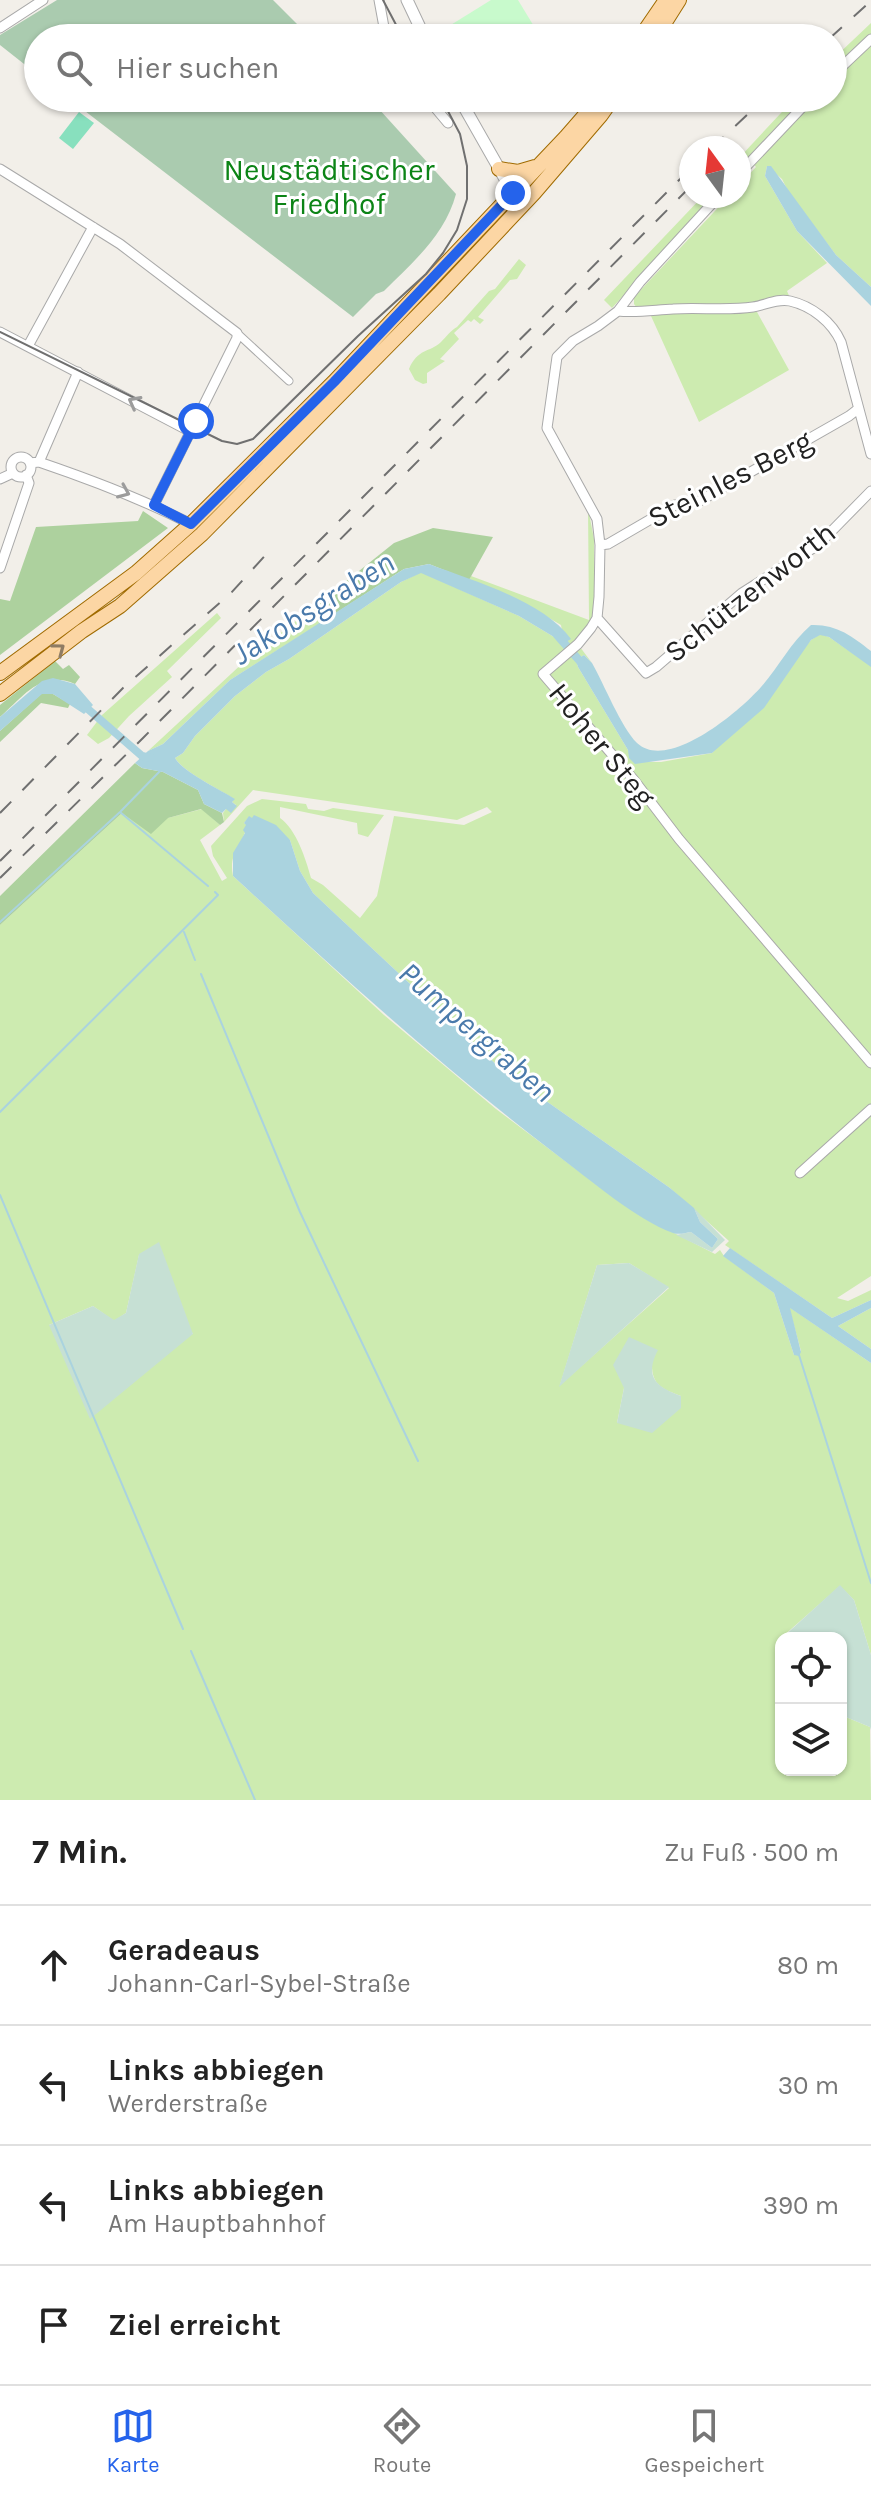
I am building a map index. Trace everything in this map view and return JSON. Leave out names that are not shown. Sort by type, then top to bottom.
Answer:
[{"type":"main road","points":[[650,24],[666,0]]},
{"type":"main road","points":[[664,24],[679,0]]},
{"type":"main road","points":[[517,200],[545,160],[588,112]]},
{"type":"main road","points":[[0,694],[120,606],[334,382],[603,112]]},
{"type":"main road","points":[[499,169],[526,171],[545,160]]},
{"type":"main road","points":[[0,673],[196,529]]},
{"type":"main road","points":[[109,592],[120,606]]},
{"type":"street","points":[[0,28],[43,0]]},
{"type":"street","points":[[379,0],[383,24]]},
{"type":"street","points":[[407,0],[418,24]]},
{"type":"street","points":[[847,62],[871,39]]},
{"type":"street","points":[[439,112],[448,123]]},
{"type":"street","points":[[467,112],[517,200]]},
{"type":"street","points":[[751,161],[798,112]]},
{"type":"street","points":[[0,169],[120,244],[237,333],[289,381]]},
{"type":"street","points":[[597,618],[600,545],[597,519],[547,428],[557,357],[573,341],[614,314],[708,208]]},
{"type":"street","points":[[28,346],[93,227]]},
{"type":"street","points":[[614,314],[753,307],[784,300],[816,313],[836,332],[871,454]]},
{"type":"street","points":[[0,332],[191,432]]},
{"type":"street","points":[[154,505],[237,333]]},
{"type":"street","points":[[78,372],[35,463],[26,475],[18,477],[13,473],[10,467],[13,461],[24,457],[35,463],[106,485],[154,505],[196,529]]},
{"type":"street","name":"Steinles Berg","points":[[600,545],[608,544],[675,505],[698,502],[858,409]]},
{"type":"street","points":[[0,459],[13,461]]},
{"type":"street","points":[[0,479],[13,473]]},
{"type":"street","points":[[0,568],[29,483],[26,475]]},
{"type":"street","name":"Schützenworth","points":[[597,618],[646,673],[742,593],[811,550],[871,491]]},
{"type":"street","name":"Hoher Steg","points":[[597,618],[578,644],[543,674],[871,1063]]},
{"type":"street","points":[[800,1173],[871,1109]]},
{"type":"green space","points":[[57,0],[273,0],[297,24],[24,24],[24,64],[0,45],[0,35]]},
{"type":"green space","points":[[491,0],[518,0],[533,24],[452,24]]},
{"type":"green space","points":[[871,23],[871,287],[836,255],[789,193],[782,179],[767,166],[765,176],[797,231],[827,263],[787,291],[790,298],[751,306],[637,308],[634,297],[718,208],[751,208],[751,172],[756,167],[751,161],[751,145],[782,112],[847,112],[847,46]]},
{"type":"green space","points":[[79,112],[94,123],[73,149],[59,138]]},
{"type":"green space","name":"Neustädtischer Friedhof","points":[[86,112],[382,112],[456,194],[444,222],[427,247],[384,291],[376,294],[353,317]]},
{"type":"green space","points":[[692,208],[704,208],[612,308],[604,300]]},
{"type":"green space","points":[[519,259],[526,265],[517,279],[510,280],[478,317],[484,320],[480,324],[474,319],[471,322],[468,320],[454,333],[459,339],[440,359],[445,361],[427,373],[427,383],[415,380],[409,369],[416,357],[437,345],[457,327],[489,291],[495,289]]},
{"type":"green space","points":[[757,312],[789,370],[699,422],[651,316]]},
{"type":"green space","points":[[588,508],[594,539],[594,611],[580,647],[592,663],[584,655],[576,660],[628,750],[640,762],[661,762],[712,753],[811,640],[820,634],[871,666],[871,1276],[837,1298],[848,1301],[871,1290],[871,1300],[832,1318],[725,1245],[729,1241],[670,1188],[502,1070],[313,893],[300,871],[290,840],[249,817],[244,823],[247,825],[232,868],[233,876],[384,1015],[496,1109],[645,1218],[715,1254],[720,1250],[774,1293],[794,1355],[801,1351],[789,1307],[871,1363],[871,1655],[854,1600],[840,1586],[788,1632],[775,1632],[775,1776],[847,1776],[847,1717],[870,1727],[871,1800],[0,1800],[0,925],[122,813],[168,818],[202,809],[220,825],[200,840],[222,881],[227,878],[213,856],[211,846],[247,806],[262,799],[306,804],[308,809],[324,811],[333,808],[384,815],[368,837],[358,834],[357,823],[280,807],[280,818],[296,837],[311,878],[360,918],[377,896],[394,816],[464,825],[492,812],[487,807],[457,820],[253,790],[224,822],[223,813],[236,805],[232,802],[234,799],[193,775],[175,758],[235,696],[266,672],[401,582],[421,572],[519,616],[564,643],[561,625],[525,604],[469,580],[471,576],[589,620]],"holes":[[[139,1255],[193,1334],[49,1325],[93,1306],[114,1321],[126,1313]],[[629,1263],[669,1288],[560,1385],[597,1265]],[[652,1362],[653,1376],[659,1385],[681,1396],[617,1423],[624,1388]]]},
{"type":"green space","points":[[143,511],[168,528],[0,655],[0,599],[10,601],[36,527],[138,521]]},
{"type":"green space","points":[[433,528],[493,537],[469,580],[429,564],[404,569],[319,624],[314,607],[394,543]]},
{"type":"green space","points":[[314,607],[319,624],[230,680],[163,744],[148,751],[246,660]]},
{"type":"green space","points":[[217,613],[221,618],[167,671],[172,677],[109,738],[98,744],[87,735],[102,715]]},
{"type":"green space","points":[[55,661],[63,669],[69,665],[80,677],[75,684],[63,680],[42,683],[33,687],[0,717],[0,705]]},
{"type":"green space","points":[[41,694],[53,694],[70,704],[68,708],[41,703],[0,742],[0,731]]},
{"type":"green space","points":[[135,763],[142,768],[163,772],[198,790],[204,804],[222,813],[224,822],[220,825],[201,809],[168,818],[151,834],[122,813],[0,925],[0,896]]},
{"type":"green space","points":[[694,1208],[725,1240],[712,1252],[676,1235],[691,1232],[712,1248],[718,1239],[700,1222]]},
{"type":"green space","points":[[159,1242],[193,1334],[90,1419],[49,1325],[93,1306],[114,1320],[126,1313],[139,1254]]},
{"type":"green space","points":[[629,1263],[669,1287],[559,1387],[597,1265]]},
{"type":"green space","points":[[871,1308],[871,1349],[838,1326]]},
{"type":"green space","points":[[629,1337],[658,1350],[652,1367],[655,1380],[665,1389],[681,1396],[681,1408],[652,1433],[617,1423],[624,1388],[613,1365]]},
{"type":"green space","points":[[840,1585],[854,1600],[871,1655],[871,1730],[847,1717],[847,1632],[789,1632]]},
{"type":"water","points":[[767,166],[771,166],[836,255],[871,287],[871,306],[797,231],[765,176]]},
{"type":"water","points":[[429,564],[525,603],[543,613],[571,639],[564,643],[519,616],[421,573],[401,582],[266,672],[235,696],[175,758],[193,774],[235,799],[232,802],[237,806],[231,813],[226,809],[222,813],[204,804],[198,790],[163,772],[142,768],[135,763],[148,751],[163,744],[230,680],[404,569]]},
{"type":"water","points":[[811,625],[836,629],[857,640],[871,651],[871,667],[829,637],[820,635],[811,640],[764,708],[712,753],[635,764],[576,660],[584,655],[592,663],[619,716],[637,743],[650,750],[666,750],[703,735],[737,710],[761,687]]},
{"type":"water","points":[[53,678],[75,684],[93,705],[84,714],[53,694],[42,694],[0,731],[0,717],[42,681]]},
{"type":"water","points":[[254,815],[276,825],[290,840],[300,871],[313,893],[502,1070],[694,1208],[700,1222],[718,1239],[712,1248],[691,1232],[673,1233],[644,1219],[557,1155],[392,1019],[233,876],[233,853],[245,833],[244,823]]},
{"type":"water","points":[[730,1248],[832,1318],[871,1300],[871,1308],[838,1326],[871,1349],[871,1363],[790,1308],[801,1352],[799,1356],[794,1355],[774,1293],[723,1256]]},
{"type":"waterway","name":"Jakobsgraben","points":[[557,635],[585,667]]},
{"type":"waterway","name":"Jakobsgraben","points":[[81,703],[142,756],[151,758]]},
{"type":"waterway","points":[[121,811],[161,770]]},
{"type":"waterway","points":[[0,922],[120,812],[208,886]]},
{"type":"waterway","points":[[0,1112],[218,895],[215,892]]},
{"type":"waterway","points":[[184,932],[195,960]]},
{"type":"waterway","points":[[201,974],[300,1212],[418,1461]]},
{"type":"waterway","points":[[0,1195],[183,1629]]},
{"type":"waterway","points":[[799,1355],[871,1583]]},
{"type":"waterway","points":[[191,1651],[255,1800]]},
{"type":"tram line","points":[[383,0],[396,24]]},
{"type":"tram line","points":[[0,332],[222,441],[237,444],[253,439],[426,274],[457,230],[467,199],[467,166],[460,134],[448,112]]},
{"type":"railway","points":[[846,24],[871,1]]},
{"type":"railway","points":[[725,136],[750,112]]},
{"type":"railway","points":[[0,861],[679,180]]},
{"type":"railway","points":[[0,878],[679,198]]},
{"type":"railway","points":[[0,813],[123,688],[231,593],[272,548]]},
{"type":"route","points":[[196,421],[154,505],[191,524],[334,382],[513,193]]},
{"type":"water label","name":"Pumpergraben","points":[[477,1032]]}]
